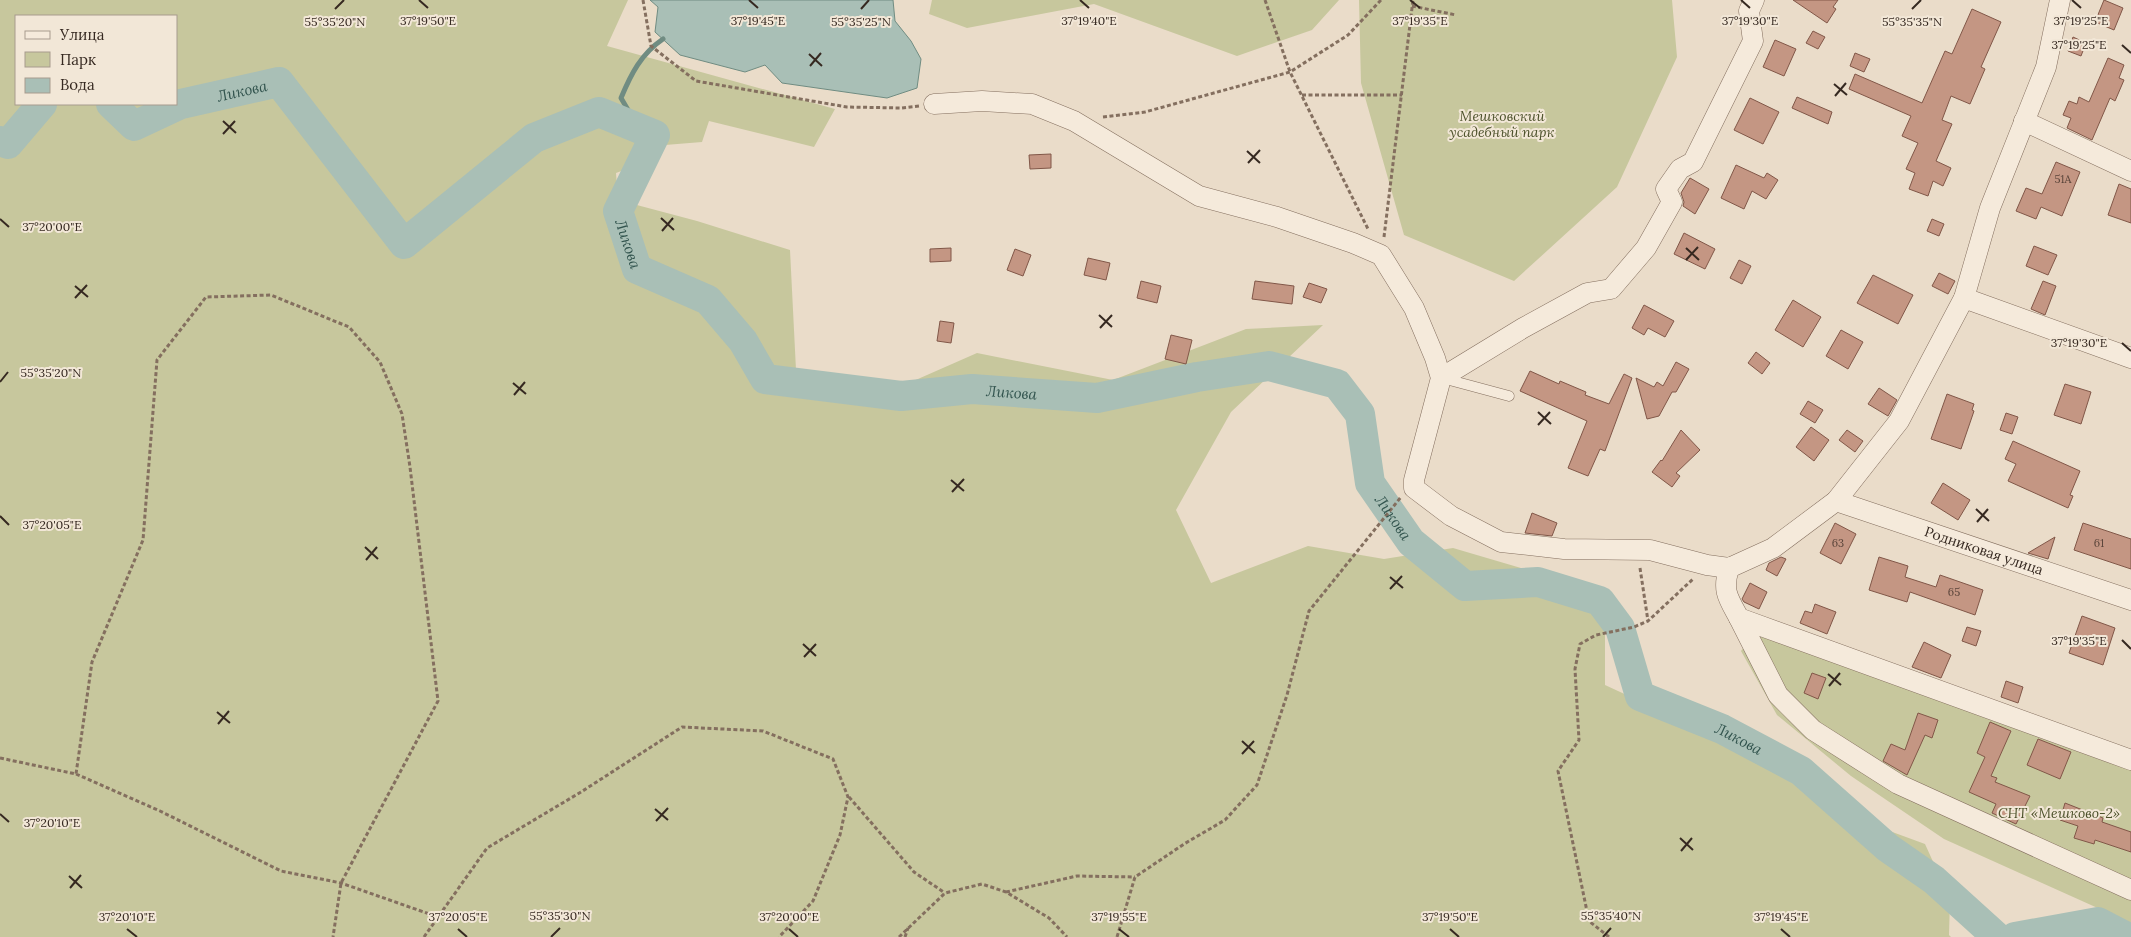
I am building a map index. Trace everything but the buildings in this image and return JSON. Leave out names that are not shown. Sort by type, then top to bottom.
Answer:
[{"type":"street","points":[[1441,378],[1523,328],[1587,293],[1611,289],[1646,248],[1672,202],[1666,189],[1680,169],[1693,162],[1753,40],[1749,11],[1754,0]]},
{"type":"street","points":[[934,104],[982,101],[1032,104],[1074,120],[1199,196],[1277,216],[1381,255],[1414,308],[1436,358],[1441,378],[1414,480],[1414,488],[1451,516],[1502,542],[1564,548],[1650,550],[1707,565],[1729,568],[1773,548],[1836,501],[1899,421],[1964,298],[1990,208],[2046,67],[2060,0]]},
{"type":"street","points":[[2024,121],[2131,171]]},
{"type":"street","points":[[1964,298],[2131,358]]},
{"type":"street","name":"Родниковая улица","points":[[1836,501],[2131,600]]},
{"type":"street","points":[[1729,568],[1724,583],[1730,602],[1778,695],[1813,730],[1898,784],[2131,890]]},
{"type":"street","points":[[1739,618],[2131,760]]},
{"type":"lane","points":[[1441,378],[1509,396]]},
{"type":"path","points":[[643,0],[651,46],[696,81],[847,107],[902,108],[934,104]]},
{"type":"path","points":[[1265,0],[1290,72],[1381,255]]},
{"type":"path","points":[[1074,120],[1145,112],[1290,72],[1348,35],[1381,0]]},
{"type":"path","points":[[1381,255],[1413,0]]},
{"type":"path","points":[[1412,6],[1456,16]]},
{"type":"path","points":[[1302,95],[1402,95]]},
{"type":"path","points":[[76,774],[92,662],[143,540],[157,360],[206,297],[271,295],[349,327],[380,362],[402,414],[438,701],[341,883],[333,937]]},
{"type":"path","points":[[1006,892],[1077,876],[1135,877],[1184,844],[1225,820],[1256,785],[1287,695],[1309,611],[1404,494]]},
{"type":"path","points":[[1638,550],[1648,620]]},
{"type":"path","points":[[1609,937],[1589,921],[1558,770],[1579,740],[1575,669],[1580,644],[1596,635],[1634,627],[1648,620],[1707,565]]},
{"type":"path","points":[[424,937],[487,848],[581,792],[682,727],[763,732],[833,760],[848,797],[914,872],[945,893]]},
{"type":"path","points":[[0,758],[76,774],[160,811],[281,871],[341,883],[438,917]]},
{"type":"path","points":[[779,937],[812,902],[840,835],[848,797]]},
{"type":"path","points":[[1117,937],[1135,877]]},
{"type":"path","points":[[899,937],[945,893],[982,884],[1006,892],[1049,918],[1067,937]]},
{"type":"path","points":[[906,937],[908,928]]},
{"type":"green space","points":[[0,0],[628,0],[607,46],[835,109],[814,147],[709,121],[702,142],[665,145],[654,159],[616,173],[618,200],[697,221],[790,250],[797,390],[877,397],[977,353],[1113,380],[1246,329],[1323,325],[1231,412],[1176,510],[1211,583],[1308,546],[1384,559],[1453,548],[1605,593],[1605,685],[1670,715],[1751,747],[1846,815],[1925,844],[1950,899],[1949,935],[1951,937],[0,937]]},
{"type":"green space","points":[[932,0],[1339,0],[1312,30],[1237,56],[1094,4],[967,28],[929,14]]},
{"type":"green space","name":"Мешковский усадебный парк","points":[[1359,0],[1672,0],[1677,57],[1617,187],[1514,281],[1404,235],[1361,83]]},
{"type":"green space","name":"СНТ «Мешково-2»","points":[[1759,627],[2131,764],[2131,923],[1944,839],[1851,776],[1777,715],[1741,651]]},
{"type":"green space","points":[[2110,919],[2123,937],[2018,937],[2026,926]]},
{"type":"water","points":[[650,0],[893,0],[895,21],[911,41],[921,59],[917,88],[887,98],[782,83],[765,65],[745,72],[680,55],[655,32],[658,7]]},
{"type":"waterway","points":[[638,127],[621,98],[638,65],[649,51],[663,39]]},
{"type":"waterway","name":"Ликова","points":[[112,105],[134,126],[181,104],[279,82],[404,244],[534,138],[599,112],[655,135],[618,211],[637,269],[708,300],[743,341],[765,379],[901,396],[972,389],[1097,398],[1197,377],[1269,366],[1337,384],[1360,414],[1370,483],[1411,542],[1465,586],[1538,582],[1600,601],[1620,628],[1640,696],[1722,729],[1801,771],[1888,848],[1934,880],[1997,937]]},
{"type":"waterway","name":"Ликова","points":[[0,141],[8,144],[41,105]]},
{"type":"waterway","name":"Ликова","points":[[2015,937],[2098,922],[2127,937]]}]
